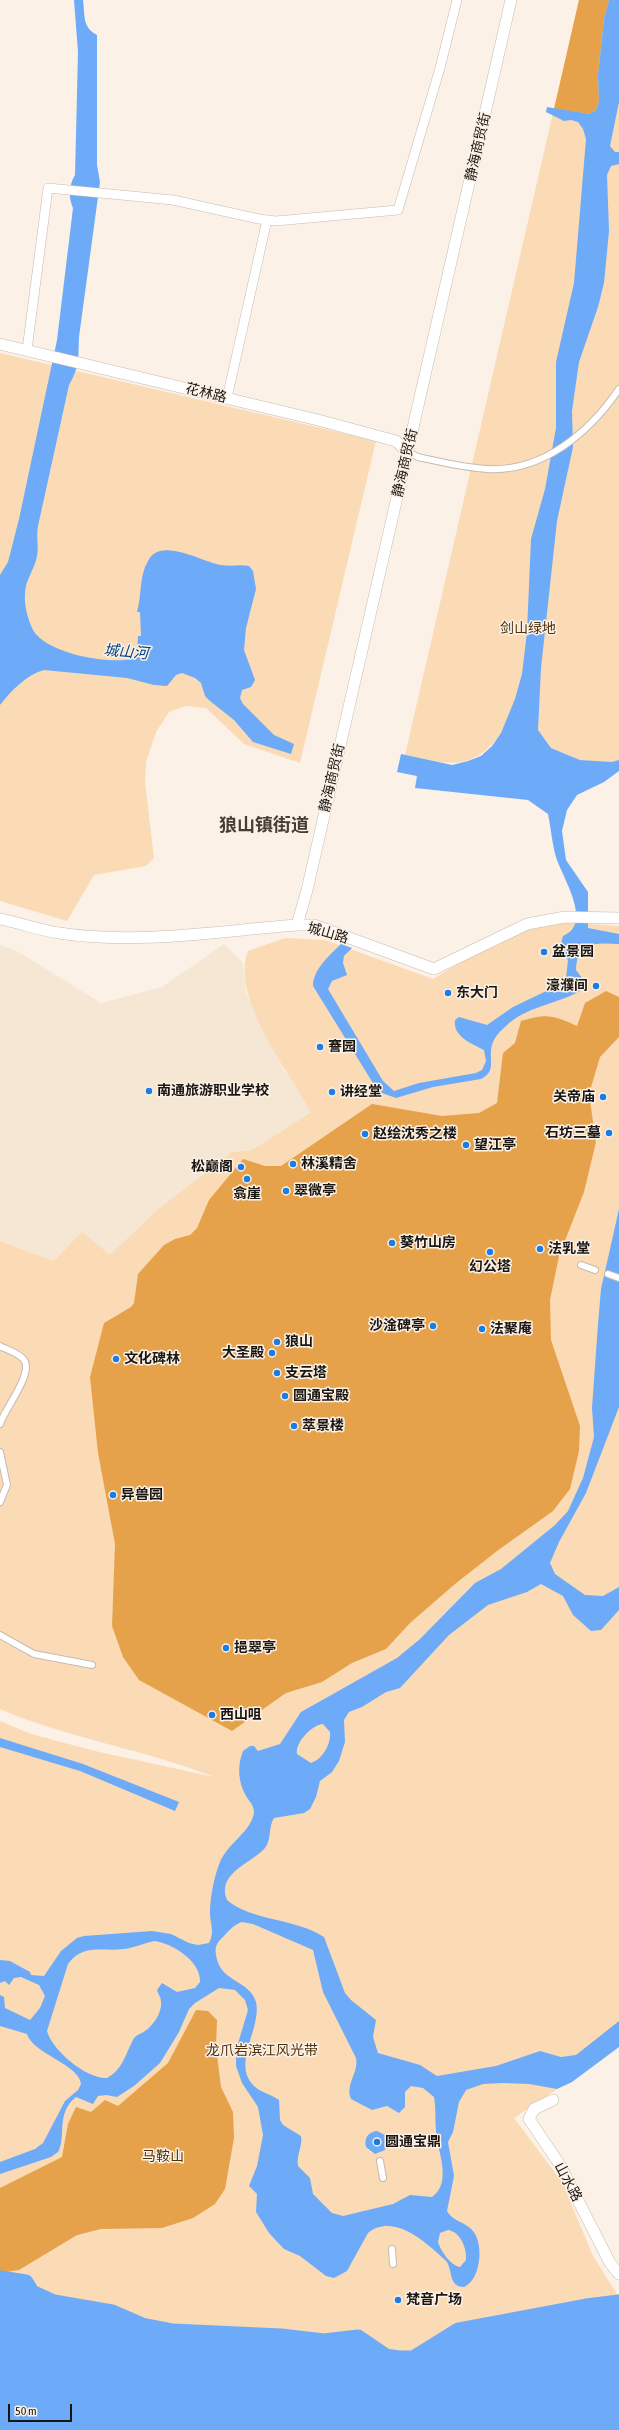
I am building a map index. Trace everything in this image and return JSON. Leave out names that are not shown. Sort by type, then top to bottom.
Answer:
[{"type":"street","points":[[27,350],[48,188],[173,200],[276,221],[398,210],[440,68],[457,0]]},
{"type":"street","name":"静海商贸街","points":[[296,925],[307,890],[512,0]]},
{"type":"street","points":[[227,398],[267,220]]},
{"type":"street","name":"花林路","points":[[0,344],[92,364],[396,442],[408,452]]},
{"type":"street","points":[[408,452],[418,457],[490,469],[525,464],[549,454],[574,438],[595,421],[619,389]]},
{"type":"street","name":"城山路","points":[[0,918],[59,933],[114,936],[168,935],[296,925],[314,926],[434,969],[527,924],[564,917],[619,918]]},
{"type":"street","points":[[581,1265],[595,1270]]},
{"type":"street","points":[[608,1274],[619,1278]]},
{"type":"street","points":[[0,1346],[20,1356],[25,1361],[26,1367],[20,1387],[3,1414],[0,1424]]},
{"type":"street","points":[[0,1452],[7,1485],[0,1502]]},
{"type":"street","points":[[0,1635],[34,1654],[92,1665]]},
{"type":"street","name":"山水路","points":[[553,2100],[534,2109],[529,2119],[560,2165],[610,2263],[619,2274]]},
{"type":"street","points":[[380,2161],[383,2178]]},
{"type":"street","points":[[392,2249],[393,2264]]},
{"type":"shaded area","name":"南通旅游职业学校","points":[[224,944],[243,963],[246,992],[284,1070],[312,1111],[252,1150],[232,1152],[157,1210],[110,1256],[54,1261],[0,1241],[0,945],[17,951],[101,1003],[162,987]]},
{"type":"green space","name":"剑山绿地","points":[[579,0],[619,0],[619,764],[580,760],[551,748],[538,730],[501,733],[491,746],[469,760],[446,763],[420,759],[405,755]]},
{"type":"green space","points":[[579,0],[609,0],[604,19],[598,75],[599,102],[596,110],[591,114],[554,109]]},
{"type":"green space","points":[[0,353],[376,441],[300,763],[244,744],[206,708],[185,706],[169,712],[156,732],[146,762],[145,782],[154,858],[146,866],[94,875],[67,921],[0,901]]},
{"type":"green space","name":"龙爪岩滨江风光带","points":[[556,922],[619,926],[619,2036],[557,2089],[514,2118],[562,2182],[593,2256],[619,2297],[619,2302],[586,2306],[458,2330],[413,2358],[398,2358],[386,2356],[358,2337],[324,2341],[233,2333],[173,2331],[142,2325],[112,2312],[54,2302],[32,2292],[14,2279],[0,2278],[0,1721],[31,1734],[95,1751],[214,1777],[188,1767],[53,1728],[0,1709],[0,1241],[54,1261],[82,1232],[110,1255],[157,1210],[232,1152],[252,1150],[311,1112],[264,1034],[254,1012],[247,990],[245,969],[248,951],[285,938],[325,940],[433,979],[478,953],[508,938],[540,926]]},
{"type":"green space","name":"狼山","points":[[606,991],[619,997],[619,1037],[600,1057],[589,1094],[596,1142],[584,1192],[559,1256],[550,1300],[551,1340],[580,1426],[579,1451],[570,1489],[553,1511],[497,1551],[455,1584],[410,1623],[386,1649],[352,1663],[322,1682],[286,1693],[232,1731],[139,1680],[123,1657],[112,1626],[115,1544],[98,1453],[90,1377],[104,1323],[131,1307],[134,1303],[138,1274],[164,1245],[175,1239],[190,1235],[197,1228],[209,1200],[243,1159],[265,1166],[281,1166],[372,1104],[442,1116],[479,1113],[497,1103],[503,1053],[515,1043],[521,1021],[537,1017],[550,1016],[562,1019],[577,1026],[585,1003]]},
{"type":"green space","name":"马鞍山","points":[[196,2010],[208,2011],[217,2020],[216,2047],[221,2087],[233,2112],[234,2138],[225,2189],[215,2204],[193,2218],[162,2228],[101,2229],[77,2235],[19,2270],[0,2273],[0,2188],[62,2157],[68,2124],[76,2107],[91,2112],[105,2100],[118,2106],[168,2063]]},
{"type":"water","points":[[74,0],[83,0],[84,15],[87,25],[92,32],[97,35],[97,165],[100,182],[79,337],[78,361],[73,378],[69,385],[38,526],[38,552],[36,561],[25,589],[25,603],[28,617],[33,630],[40,638],[64,651],[108,660],[132,659],[137,653],[138,636],[141,636],[140,612],[137,612],[143,573],[148,561],[154,554],[171,550],[182,552],[221,565],[249,566],[253,571],[256,589],[246,628],[244,650],[255,680],[251,687],[242,690],[240,698],[243,704],[274,735],[294,744],[291,754],[253,742],[234,720],[205,696],[201,683],[195,678],[182,673],[176,675],[167,686],[154,685],[127,678],[44,670],[37,672],[25,680],[9,694],[0,705],[0,575],[8,562],[19,519],[57,340],[73,208],[70,200],[70,191],[71,183],[75,175],[78,52]]},
{"type":"water","points":[[609,0],[619,0],[619,102],[610,146],[615,152],[619,152],[619,164],[611,166],[607,175],[609,231],[604,283],[598,307],[579,362],[572,411],[573,447],[557,521],[541,668],[538,730],[551,748],[580,760],[612,762],[619,760],[619,771],[604,782],[577,795],[567,810],[562,831],[566,860],[588,892],[588,928],[619,934],[619,944],[596,944],[584,949],[577,961],[576,970],[582,978],[580,991],[522,1014],[502,1029],[493,1043],[491,1050],[490,1070],[481,1079],[433,1087],[396,1098],[382,1093],[376,1088],[313,986],[319,968],[341,944],[352,948],[344,956],[343,963],[347,975],[332,981],[328,989],[383,1081],[394,1091],[419,1083],[476,1073],[482,1070],[486,1061],[484,1050],[464,1039],[460,1035],[455,1026],[455,1020],[459,1017],[487,1025],[513,1007],[561,984],[566,978],[568,960],[559,951],[563,936],[572,930],[576,921],[576,911],[569,888],[556,857],[548,814],[528,800],[415,788],[417,776],[397,772],[401,754],[452,765],[481,756],[492,746],[501,733],[515,699],[522,674],[527,632],[531,539],[545,489],[556,428],[556,362],[574,283],[586,139],[583,129],[578,122],[571,120],[564,121],[546,112],[547,107],[590,114],[596,110],[599,102],[598,75],[604,19]]},
{"type":"water","points":[[619,1209],[619,1407],[586,1493],[559,1542],[550,1563],[555,1574],[585,1595],[603,1596],[619,1587],[619,1610],[601,1630],[591,1631],[573,1615],[563,1596],[541,1584],[527,1592],[488,1605],[449,1635],[400,1688],[386,1692],[362,1707],[349,1712],[344,1720],[345,1742],[339,1761],[332,1772],[320,1781],[316,1797],[310,1809],[304,1813],[274,1818],[271,1825],[269,1841],[265,1848],[237,1870],[226,1883],[225,1891],[227,1900],[237,1907],[261,1916],[300,1926],[324,1937],[345,1993],[351,2000],[376,2020],[373,2037],[378,2053],[420,2065],[437,2076],[496,2066],[540,2051],[561,2057],[576,2055],[619,2021],[619,2047],[572,2082],[557,2089],[529,2084],[483,2084],[466,2090],[459,2102],[453,2132],[448,2142],[454,2176],[447,2211],[453,2218],[473,2231],[479,2244],[479,2261],[477,2270],[470,2283],[464,2287],[455,2284],[446,2261],[430,2246],[399,2228],[389,2226],[378,2227],[368,2233],[347,2271],[334,2278],[326,2276],[300,2256],[284,2249],[269,2233],[256,2212],[257,2194],[249,2186],[257,2166],[263,2135],[258,2107],[242,2083],[236,2066],[236,2050],[248,2010],[245,2000],[235,1990],[219,1988],[195,2003],[189,2009],[179,2032],[160,2063],[134,2086],[117,2097],[106,2095],[98,2096],[93,2104],[76,2097],[70,2104],[63,2118],[62,2139],[58,2152],[51,2157],[0,2174],[0,2162],[35,2149],[43,2143],[65,2101],[78,2090],[81,2084],[79,2077],[73,2071],[37,2047],[27,2034],[0,2026],[0,1995],[4,1997],[5,2008],[30,2020],[40,2008],[45,1996],[39,1985],[21,1977],[14,1978],[9,1985],[5,1981],[0,1983],[0,1960],[10,1961],[30,1972],[31,1975],[44,1976],[61,1951],[77,1938],[84,1936],[152,1931],[171,1934],[189,1943],[198,1945],[209,1943],[212,1935],[210,1913],[211,1900],[220,1862],[228,1849],[249,1825],[254,1812],[252,1805],[243,1791],[240,1780],[239,1768],[243,1751],[250,1746],[254,1746],[258,1751],[280,1744],[301,1712],[397,1658],[420,1639],[475,1583],[501,1569],[555,1525],[568,1511],[583,1478],[594,1437],[592,1408],[601,1289]],"holes":[[[323,1724],[330,1732],[330,1737],[328,1746],[323,1755],[311,1763],[297,1754],[297,1749],[301,1739],[314,1727]],[[242,1922],[253,1924],[313,1950],[323,1992],[356,2058],[356,2069],[350,2088],[351,2099],[372,2110],[387,2106],[399,2113],[405,2107],[405,2092],[411,2086],[423,2088],[434,2097],[436,2131],[443,2175],[442,2183],[438,2191],[432,2197],[410,2195],[393,2204],[343,2216],[332,2213],[313,2194],[310,2178],[298,2166],[301,2136],[283,2125],[280,2120],[279,2100],[256,2088],[247,2076],[245,2066],[246,2055],[255,2023],[257,2012],[256,2002],[247,1989],[223,1971],[216,1955],[216,1946],[219,1941],[236,1925]],[[154,1941],[169,1945],[177,1949],[191,1960],[199,1974],[200,1982],[195,1988],[177,1992],[162,1983],[157,1990],[161,1999],[161,2006],[157,2018],[148,2028],[134,2038],[117,2070],[107,2078],[99,2077],[89,2074],[71,2062],[50,2039],[47,2031],[68,1964],[74,1957],[80,1953],[93,1950],[132,1948]],[[448,2230],[453,2231],[460,2237],[466,2256],[466,2260],[460,2267],[449,2261],[441,2249],[438,2242],[440,2233]]]},
{"type":"water","points":[[0,1738],[83,1764],[179,1802],[175,1811],[80,1771],[0,1747]]},
{"type":"water","points":[[377,2131],[387,2136],[388,2144],[385,2150],[375,2154],[366,2147],[366,2138],[369,2134]]},
{"type":"water","points":[[0,2278],[26,2282],[32,2292],[54,2302],[112,2312],[142,2325],[173,2331],[281,2336],[324,2341],[358,2337],[386,2356],[398,2358],[413,2358],[458,2330],[586,2306],[619,2302],[619,2430],[0,2430]]},
{"type":"waterway","points":[[0,2278],[26,2282],[32,2292],[54,2302],[112,2312],[142,2325],[173,2331],[281,2336],[324,2341],[358,2337],[386,2356],[398,2358],[413,2358],[458,2330],[586,2306],[619,2302]]},
{"type":"place","name":"盆景园","points":[[544,952]]},
{"type":"place","name":"濠濮间","points":[[596,986]]},
{"type":"place","name":"东大门","points":[[448,993]]},
{"type":"place","name":"謇园","points":[[320,1047]]},
{"type":"place","name":"南通旅游职业学校","points":[[149,1091]]},
{"type":"place","name":"讲经堂","points":[[332,1092]]},
{"type":"place","name":"关帝庙","points":[[603,1097]]},
{"type":"place","name":"石坊三墓","points":[[609,1133]]},
{"type":"place","name":"赵绘沈秀之楼","points":[[365,1134]]},
{"type":"place","name":"望江亭","points":[[466,1145]]},
{"type":"place","name":"林溪精舍","points":[[293,1164]]},
{"type":"place","name":"松巅阁","points":[[241,1167]]},
{"type":"place","name":"翕崖","points":[[247,1179]]},
{"type":"place","name":"翠微亭","points":[[286,1191]]},
{"type":"place","name":"葵竹山房","points":[[392,1243]]},
{"type":"place","name":"法乳堂","points":[[540,1249]]},
{"type":"place","name":"幻公塔","points":[[490,1252]]},
{"type":"place","name":"沙淦碑亭","points":[[433,1326]]},
{"type":"place","name":"法聚庵","points":[[482,1329]]},
{"type":"place","name":"狼山","points":[[277,1342]]},
{"type":"place","name":"大圣殿","points":[[272,1353]]},
{"type":"place","name":"文化碑林","points":[[116,1359]]},
{"type":"place","name":"支云塔","points":[[277,1373]]},
{"type":"place","name":"圆通宝殿","points":[[285,1396]]},
{"type":"place","name":"萃景楼","points":[[294,1426]]},
{"type":"place","name":"异兽园","points":[[113,1495]]},
{"type":"place","name":"挹翠亭","points":[[226,1648]]},
{"type":"place","name":"西山咀","points":[[212,1715]]},
{"type":"place","name":"圆通宝鼎","points":[[377,2142]]},
{"type":"place","name":"梵音广场","points":[[398,2300]]},
{"type":"district","name":"狼山镇街道","points":[[264,825]]},
{"type":"water label","name":"城山河","points":[[126,652]]}]
